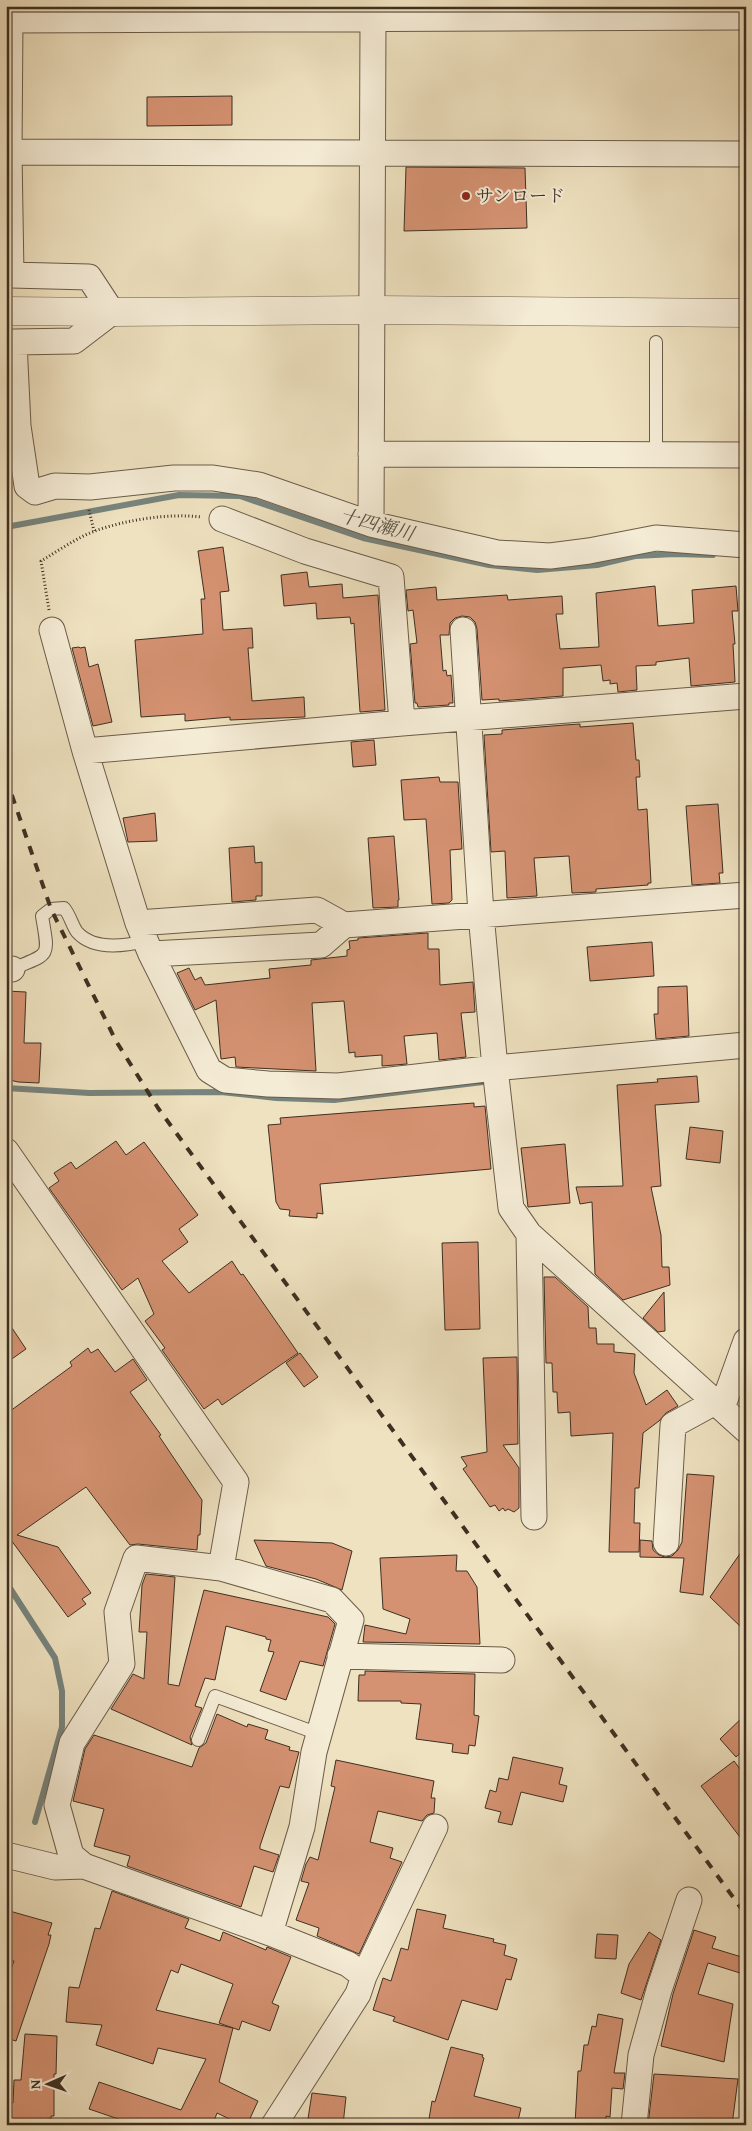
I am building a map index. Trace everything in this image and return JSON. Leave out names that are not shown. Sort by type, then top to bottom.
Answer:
[{"type":"street","points":[[112,312],[89,277],[11,275],[9,152],[10,20],[199,24],[373,20],[746,18]]},
{"type":"street","points":[[371,524],[373,20]]},
{"type":"street","points":[[9,152],[746,154]]},
{"type":"street","points":[[6,310],[112,312],[372,310],[746,313]]},
{"type":"street","points":[[112,312],[74,342],[14,342],[18,426],[27,486],[35,492],[55,486],[90,487],[174,478],[213,478],[259,485],[371,524],[497,553],[550,556],[589,552],[656,538],[746,544]]},
{"type":"street","points":[[371,454],[746,455]]},
{"type":"street","points":[[222,519],[305,551],[391,577],[402,723]]},
{"type":"street","points":[[52,630],[85,751],[145,939],[210,1070],[225,1080],[285,1085],[338,1086],[495,1068],[746,1045]]},
{"type":"street","points":[[463,630],[481,914],[495,1068],[511,1208],[529,1234],[746,1430]]},
{"type":"street","points":[[85,751],[469,717],[746,696]]},
{"type":"street","points":[[145,939],[317,910],[344,925],[746,895]]},
{"type":"street","points":[[145,939],[321,945],[344,925]]},
{"type":"street","points":[[6,1151],[236,1482],[221,1568]]},
{"type":"street","points":[[529,1234],[534,1517]]},
{"type":"street","points":[[666,1543],[674,1425],[718,1405],[746,1341]]},
{"type":"street","points":[[270,1932],[302,1827],[314,1752],[340,1656],[352,1620],[332,1600],[221,1568],[136,1558],[117,1612],[122,1664],[72,1743],[58,1805],[71,1855],[84,1866],[270,1932],[348,1964],[364,1976]]},
{"type":"street","points":[[340,1656],[502,1660]]},
{"type":"street","points":[[274,2125],[358,1994],[364,1976],[435,1827]]},
{"type":"street","points":[[6,1856],[55,1867],[84,1866]]},
{"type":"street","points":[[634,2125],[641,2055],[659,1990],[689,1900]]},
{"type":"lane","points":[[656,342],[656,455]]},
{"type":"lane","points":[[9,969],[40,958],[45,952],[47,944],[42,916],[51,909],[64,908],[77,932],[96,943],[126,946],[145,939]]},
{"type":"lane","points":[[198,1740],[215,1696],[319,1734]]},
{"type":"path","points":[[90,515],[94,531]]},
{"type":"path","points":[[52,630],[41,561],[94,531],[136,520],[185,515],[222,519]]},
{"type":"building","points":[[232,96],[232,125],[147,126],[147,97]]},
{"type":"building","name":"サンロード","points":[[406,167],[525,168],[527,228],[404,231]]},
{"type":"building","points":[[223,547],[229,591],[220,592],[223,630],[252,628],[253,648],[248,648],[252,701],[304,697],[305,717],[230,720],[230,717],[185,721],[185,714],[141,717],[135,640],[203,634],[201,599],[205,599],[198,551]]},
{"type":"building","points":[[307,572],[309,587],[342,584],[343,598],[378,595],[385,710],[360,712],[354,623],[351,624],[350,617],[317,619],[316,603],[284,606],[281,575]]},
{"type":"building","points":[[655,586],[658,626],[694,623],[692,590],[736,586],[738,611],[732,611],[735,644],[733,644],[735,682],[691,686],[689,658],[656,662],[656,665],[636,666],[637,690],[618,692],[617,683],[610,684],[610,680],[603,681],[601,665],[563,668],[563,696],[499,701],[499,699],[482,700],[477,629],[475,622],[470,617],[462,616],[455,618],[450,623],[449,635],[440,635],[443,671],[446,670],[447,676],[451,675],[453,703],[449,703],[449,705],[418,707],[417,703],[415,703],[410,644],[417,643],[413,610],[408,611],[406,590],[436,587],[437,600],[507,595],[508,600],[562,596],[563,614],[556,614],[560,649],[599,647],[596,593]]},
{"type":"building","points":[[85,647],[89,667],[98,664],[112,722],[93,726],[72,648]]},
{"type":"building","points":[[633,723],[636,760],[639,760],[640,777],[636,777],[638,810],[647,809],[651,883],[648,883],[648,885],[596,889],[596,892],[572,893],[569,856],[534,858],[537,896],[507,898],[505,851],[491,852],[484,735],[502,734],[502,730],[580,724],[580,727]]},
{"type":"building","points":[[374,740],[376,765],[353,767],[351,742]]},
{"type":"building","points":[[439,777],[440,782],[458,782],[462,849],[450,850],[452,900],[449,903],[432,904],[426,819],[404,820],[401,780]]},
{"type":"building","points":[[718,804],[723,873],[719,873],[720,883],[692,885],[686,806]]},
{"type":"building","points":[[155,813],[157,841],[128,842],[123,818]]},
{"type":"building","points":[[394,836],[398,907],[373,908],[368,838]]},
{"type":"building","points":[[254,846],[255,863],[262,862],[262,896],[256,896],[256,900],[232,902],[229,848]]},
{"type":"building","points":[[428,933],[428,949],[439,949],[440,985],[473,982],[475,1012],[461,1013],[466,1057],[439,1060],[437,1033],[404,1036],[407,1064],[382,1066],[382,1055],[355,1057],[355,1052],[349,1053],[344,1001],[312,1003],[316,1071],[236,1067],[235,1057],[221,1059],[216,1000],[195,1010],[177,973],[189,968],[195,980],[201,977],[205,985],[270,978],[269,969],[311,965],[311,960],[347,956],[347,950],[350,949],[349,941],[358,940],[358,938]]},
{"type":"building","points":[[652,942],[654,976],[590,981],[587,947]]},
{"type":"building","points":[[687,986],[689,1036],[656,1039],[654,1014],[658,1014],[658,987]]},
{"type":"building","points":[[6,991],[26,992],[24,1043],[41,1043],[39,1083],[18,1082],[6,1079]]},
{"type":"building","points":[[697,1076],[699,1102],[655,1105],[661,1186],[651,1187],[661,1235],[662,1267],[669,1267],[670,1285],[623,1300],[595,1274],[592,1202],[580,1204],[576,1187],[623,1186],[617,1085],[658,1082],[657,1079]]},
{"type":"building","points":[[474,1103],[474,1107],[485,1106],[491,1169],[320,1184],[323,1214],[317,1213],[317,1218],[289,1216],[290,1210],[280,1209],[276,1202],[268,1125],[281,1124],[280,1118]]},
{"type":"building","points":[[690,1127],[723,1131],[720,1163],[686,1159]]},
{"type":"building","points":[[116,1141],[126,1155],[144,1142],[198,1215],[179,1229],[188,1242],[162,1261],[189,1293],[232,1261],[298,1353],[222,1405],[218,1399],[204,1409],[162,1350],[165,1348],[145,1321],[154,1314],[138,1278],[122,1290],[49,1188],[59,1181],[54,1173],[71,1162],[76,1169]]},
{"type":"building","points":[[565,1144],[570,1203],[528,1207],[521,1148]]},
{"type":"building","points":[[478,1242],[480,1329],[445,1330],[442,1243]]},
{"type":"building","points":[[544,1277],[555,1277],[588,1307],[589,1328],[596,1328],[597,1344],[614,1344],[614,1352],[635,1354],[634,1373],[646,1405],[667,1390],[678,1406],[666,1413],[643,1433],[639,1488],[635,1488],[634,1523],[640,1523],[639,1552],[609,1552],[613,1433],[571,1436],[570,1412],[558,1413],[557,1392],[553,1392],[552,1363],[546,1363]]},
{"type":"building","points":[[664,1292],[665,1331],[658,1332],[643,1318]]},
{"type":"building","points":[[6,1319],[26,1349],[6,1363]]},
{"type":"building","points":[[88,1348],[91,1353],[98,1349],[115,1372],[133,1359],[147,1380],[130,1392],[161,1435],[159,1436],[202,1500],[200,1535],[198,1535],[197,1550],[138,1544],[130,1545],[86,1487],[17,1535],[58,1547],[91,1593],[82,1599],[86,1604],[68,1617],[11,1540],[6,1543],[6,1414],[72,1366],[70,1362]]},
{"type":"building","points":[[300,1353],[318,1377],[304,1387],[286,1363]]},
{"type":"building","points":[[517,1357],[518,1444],[503,1445],[519,1468],[519,1508],[514,1512],[508,1509],[505,1511],[503,1508],[499,1511],[495,1505],[490,1507],[463,1469],[467,1466],[461,1457],[487,1452],[483,1358]]},
{"type":"building","points":[[687,1474],[714,1476],[703,1595],[680,1592],[684,1558],[640,1557],[640,1540],[652,1541],[653,1550],[665,1557],[672,1556],[678,1550],[682,1542]]},
{"type":"building","points":[[254,1540],[332,1543],[352,1551],[342,1590],[316,1579],[266,1566]]},
{"type":"building","points":[[746,1545],[746,1632],[710,1597]]},
{"type":"building","points":[[457,1555],[456,1571],[467,1571],[477,1587],[480,1644],[363,1642],[365,1625],[406,1634],[410,1619],[383,1609],[380,1558]]},
{"type":"building","points":[[146,1574],[175,1577],[168,1684],[179,1686],[204,1590],[328,1617],[335,1624],[323,1666],[300,1661],[286,1700],[260,1691],[274,1652],[268,1651],[271,1640],[226,1626],[215,1680],[205,1678],[195,1706],[202,1708],[190,1737],[192,1745],[111,1709],[133,1674],[144,1679],[147,1632],[139,1632],[142,1585]]},
{"type":"building","points":[[365,1671],[475,1674],[474,1715],[479,1716],[475,1746],[469,1745],[468,1754],[452,1752],[453,1744],[416,1739],[421,1704],[401,1703],[401,1701],[358,1701],[359,1675],[365,1675]]},
{"type":"building","points":[[217,1714],[247,1727],[248,1724],[268,1730],[265,1739],[290,1747],[289,1750],[299,1752],[289,1788],[280,1786],[260,1846],[260,1849],[279,1855],[273,1872],[254,1866],[241,1907],[127,1866],[130,1856],[94,1846],[104,1809],[73,1801],[85,1749],[94,1735],[192,1767],[199,1748],[206,1743]]},
{"type":"building","points":[[746,1714],[746,1748],[736,1757],[720,1739]]},
{"type":"building","points":[[513,1757],[563,1768],[559,1784],[567,1786],[563,1802],[521,1792],[512,1825],[498,1822],[501,1812],[485,1808],[490,1790],[496,1792],[499,1778],[508,1780]]},
{"type":"building","points":[[336,1760],[434,1781],[431,1798],[435,1798],[434,1813],[427,1815],[422,1821],[378,1811],[370,1842],[393,1848],[390,1858],[402,1862],[359,1954],[317,1936],[319,1928],[296,1920],[309,1883],[301,1881],[306,1864],[310,1857],[318,1860],[335,1787],[331,1786]]},
{"type":"building","points":[[734,1761],[746,1777],[746,1845],[701,1786]]},
{"type":"building","points":[[112,1891],[189,1919],[185,1928],[220,1941],[223,1932],[266,1950],[267,1947],[291,1957],[272,2003],[279,2006],[270,2031],[242,2021],[239,2030],[219,2023],[233,1984],[181,1964],[178,1973],[171,1970],[156,2010],[233,2028],[219,2082],[258,2101],[247,2125],[242,2125],[217,2113],[214,2121],[217,2122],[216,2125],[136,2125],[89,2109],[99,2082],[181,2110],[206,2059],[158,2048],[153,2064],[96,2045],[102,2025],[66,2022],[69,1987],[79,1988],[95,1928],[100,1929]]},
{"type":"building","points":[[417,1909],[446,1915],[443,1928],[494,1939],[493,1942],[506,1945],[504,1955],[517,1959],[511,1980],[506,1979],[497,2010],[462,2000],[448,2040],[393,2021],[395,2017],[373,2010],[383,1978],[391,1981],[401,1948],[408,1950]]},
{"type":"building","points":[[6,1910],[52,1923],[48,1935],[51,1935],[49,1944],[16,2041],[6,2038],[6,2026],[12,2006],[6,2004],[6,1983],[14,1961],[6,1960]]},
{"type":"building","points":[[694,1930],[716,1937],[712,1948],[745,1958],[740,1973],[708,1963],[698,1994],[733,2004],[724,2062],[661,2046],[673,1994]]},
{"type":"building","points":[[649,1932],[661,1940],[641,2000],[621,1993],[629,1964]]},
{"type":"building","points":[[597,1934],[618,1935],[616,1959],[595,1958]]},
{"type":"building","points":[[598,2014],[623,2019],[614,2073],[625,2073],[623,2089],[612,2088],[610,2117],[606,2116],[606,2125],[575,2124],[578,2071],[581,2071],[584,2045],[588,2045],[592,2026],[596,2027]]},
{"type":"building","points":[[25,2034],[57,2036],[56,2074],[54,2074],[54,2116],[51,2116],[51,2119],[47,2119],[47,2125],[6,2125],[6,2103],[13,2103],[14,2080],[21,2080]]},
{"type":"building","points":[[451,2047],[483,2055],[482,2057],[484,2058],[474,2096],[521,2108],[517,2125],[428,2125],[432,2101],[435,2102]]},
{"type":"building","points":[[654,2074],[738,2079],[732,2125],[648,2125]]},
{"type":"building","points":[[312,2093],[346,2097],[343,2125],[307,2125]]},
{"type":"waterway","name":"十四瀬川","points":[[6,527],[179,495],[240,496],[363,538],[489,565],[537,570],[597,565],[635,556],[713,555]]},
{"type":"waterway","points":[[6,1088],[89,1093],[221,1092],[276,1098],[334,1100],[483,1082]]},
{"type":"waterway","points":[[6,1582],[55,1658],[62,1691],[62,1727],[35,1822]]},
{"type":"railway","points":[[6,778],[51,909],[116,1041],[158,1108],[746,1915]]},
{"type":"place","name":"サンロード","points":[[466,196]]}]
